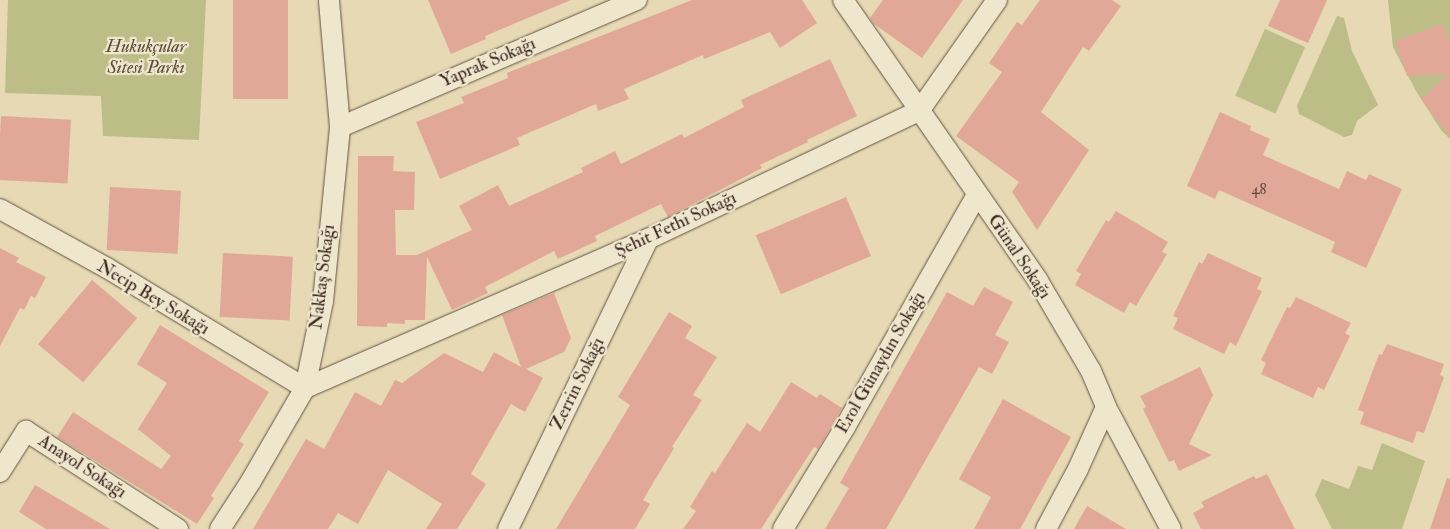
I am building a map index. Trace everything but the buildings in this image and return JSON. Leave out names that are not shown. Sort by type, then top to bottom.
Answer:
[{"type":"street","name":"Nakkaş Sokağı","points":[[220,529],[306,388],[323,301],[340,127],[329,0]]},
{"type":"street","name":"Yaprak Sokağı","points":[[340,127],[637,0]]},
{"type":"street","name":"Günal Sokağı","points":[[843,0],[1038,281],[1091,371],[1106,407],[1171,529]]},
{"type":"street","points":[[919,112],[997,0]]},
{"type":"street","name":"Şehit Fethi Sokağı","points":[[306,388],[648,239],[919,112]]},
{"type":"street","name":"Erol Günaydın Sokağı","points":[[783,529],[845,427],[977,195]]},
{"type":"street","name":"Necip Bey Sokağı","points":[[0,209],[107,268],[306,388]]},
{"type":"street","name":"Zerrin Sokağı","points":[[508,529],[648,239]]},
{"type":"street","points":[[1046,529],[1078,469],[1106,407]]},
{"type":"street","name":"Anayol Sokağı","points":[[0,472],[26,431],[178,529]]},
{"type":"green space","name":"Hukukçular Sitesi Parkı","points":[[8,0],[206,0],[199,140],[103,136],[101,96],[5,93]]},
{"type":"green space","points":[[1388,0],[1450,0],[1450,139],[1441,130],[1416,91],[1393,47]]},
{"type":"green space","points":[[1337,16],[1344,18],[1352,51],[1378,105],[1357,121],[1352,135],[1344,137],[1299,114],[1297,106]]},
{"type":"green space","points":[[1265,29],[1305,47],[1276,114],[1235,96]]},
{"type":"green space","points":[[1382,443],[1425,461],[1402,529],[1332,529],[1315,495],[1322,479],[1349,489],[1358,466],[1372,470]]}]
